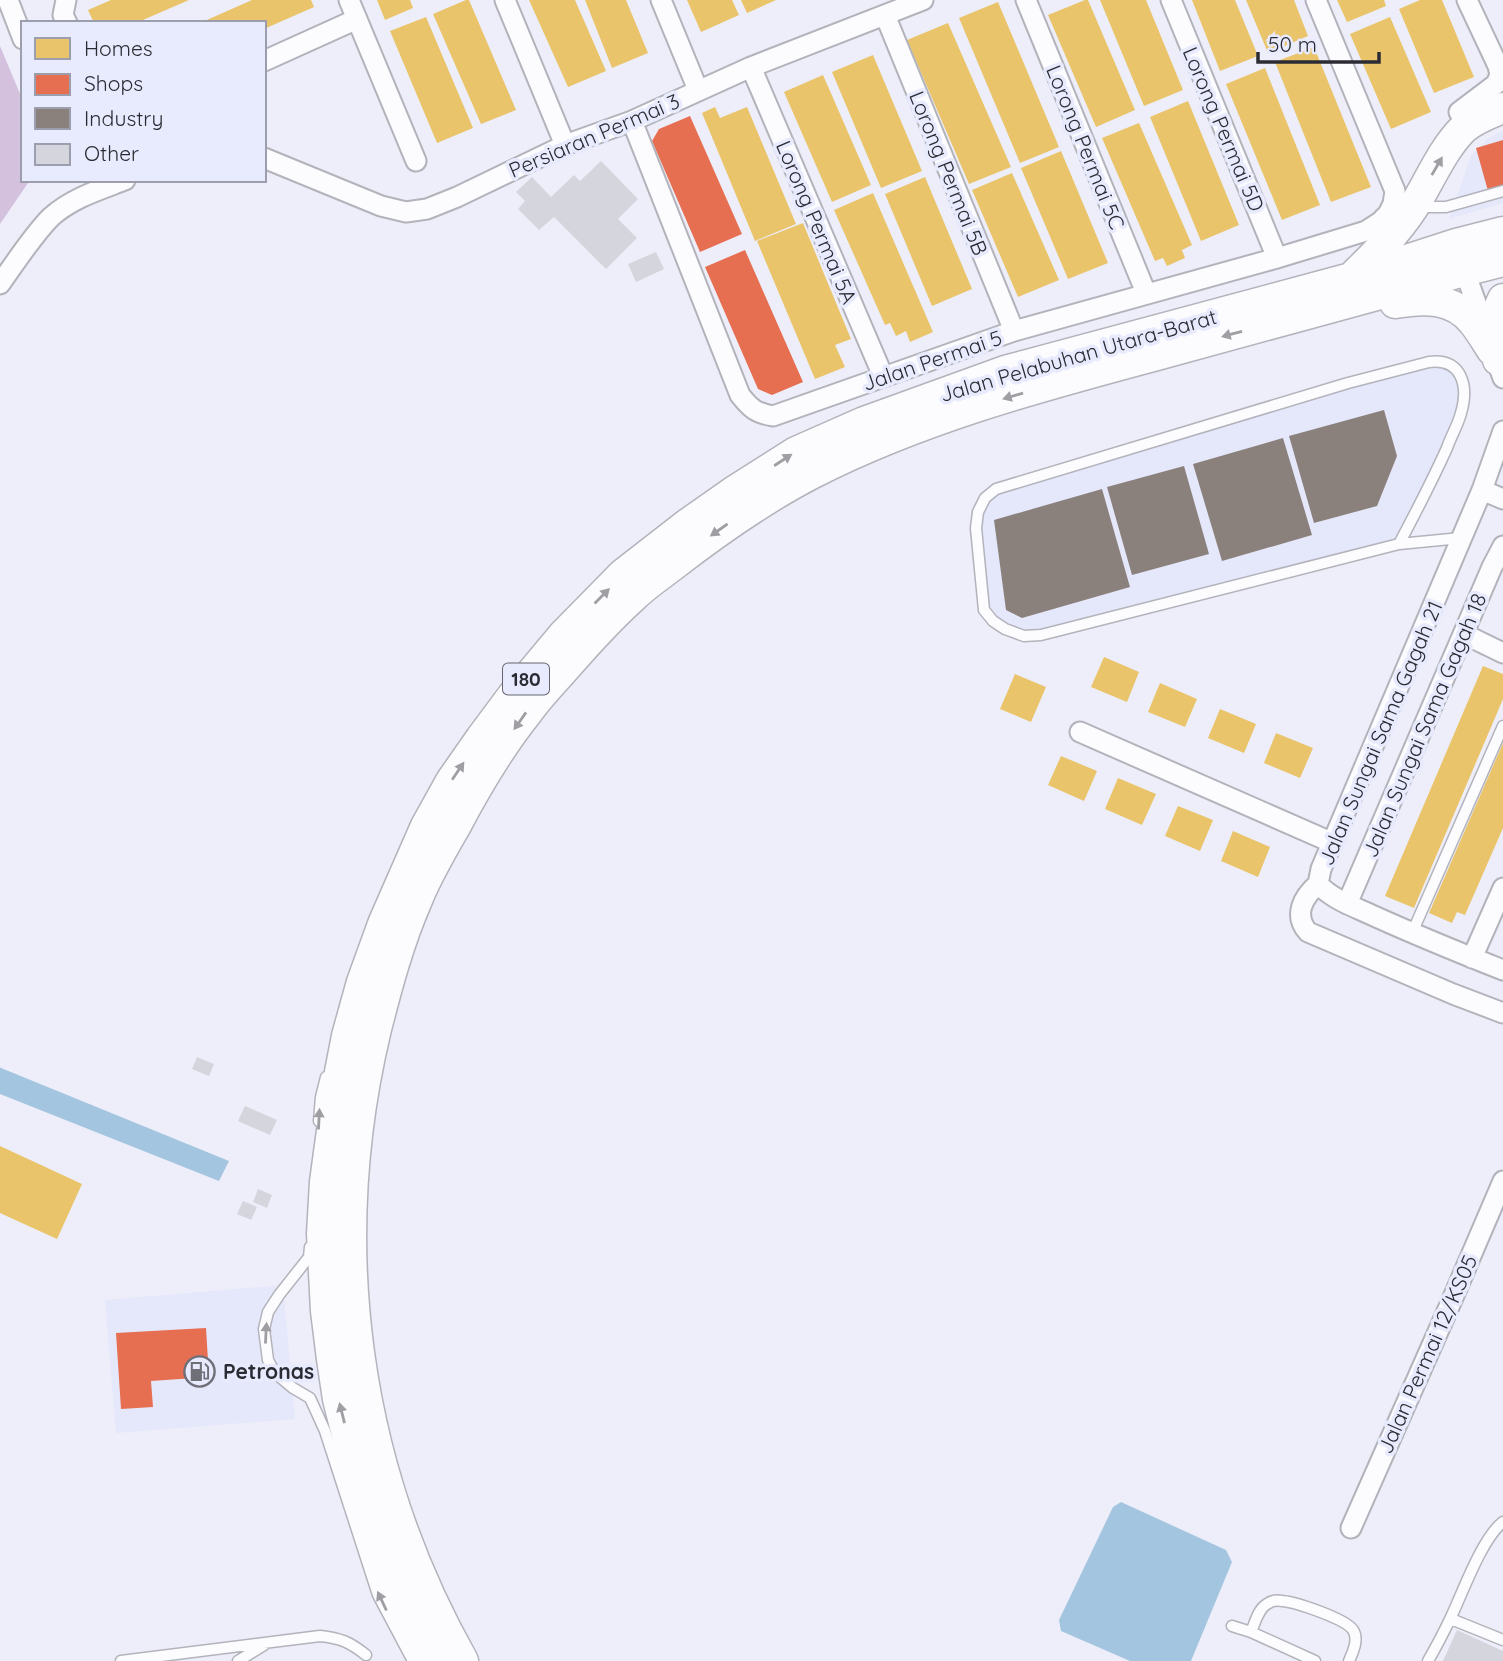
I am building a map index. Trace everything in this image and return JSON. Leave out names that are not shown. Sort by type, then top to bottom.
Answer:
[{"type":"main road","points":[[1351,278],[1388,241],[1404,199],[1451,142],[1466,127],[1503,108]]},
{"type":"main road","name":"Jalan Pelabuhan Utara-Barat","points":[[463,1661],[422,1579],[397,1518],[370,1416],[360,1364],[351,1278],[351,1200],[357,1128],[368,1065],[397,955],[421,890],[493,761],[527,712],[633,597],[735,518],[808,475],[890,438],[984,404],[1287,319],[1460,258],[1503,232]]},
{"type":"main road","name":"Jalan Pelabuhan Utara-Barat","points":[[431,1661],[386,1566],[357,1474],[338,1399],[326,1311],[321,1234],[325,1182],[346,1035],[383,924],[436,808],[451,782],[513,695],[563,635],[622,575],[686,525],[796,452],[864,422],[1005,371],[1351,278],[1460,258],[1503,261]]},
{"type":"main road","points":[[1287,319],[1429,299],[1464,313],[1473,321],[1498,364]]},
{"type":"main road","points":[[1498,364],[1496,319],[1503,299]]},
{"type":"street","points":[[8,0],[21,34]]},
{"type":"street","points":[[65,21],[63,7],[66,0]]},
{"type":"street","points":[[349,0],[416,161]]},
{"type":"street","points":[[505,0],[565,145]]},
{"type":"street","points":[[662,0],[698,90]]},
{"type":"street","name":"Persiaran Permai 3","points":[[266,159],[370,202],[406,212],[427,209],[565,145],[632,121],[751,67],[923,0]]},
{"type":"street","name":"Lorong Permai 5D","points":[[1171,0],[1277,258]]},
{"type":"street","points":[[1316,0],[1404,199]]},
{"type":"street","points":[[1459,112],[1496,84],[1500,75],[1467,0]]},
{"type":"street","name":"Lorong Permai 5C","points":[[1029,1],[1146,293]]},
{"type":"street","name":"Lorong Permai 5B","points":[[885,15],[1014,331]]},
{"type":"street","points":[[266,60],[358,19]]},
{"type":"street","name":"Lorong Permai 5A","points":[[751,67],[883,376]]},
{"type":"street","name":"Jalan Permai 5","points":[[632,121],[740,395],[758,413],[774,416],[1014,331],[1366,231],[1388,214],[1393,204],[1404,199]]},
{"type":"street","points":[[0,284],[49,219],[81,188],[114,182]]},
{"type":"street","points":[[1460,258],[1498,364]]},
{"type":"street","name":"Jalan Sungai Sama Gagah 21","points":[[1503,431],[1482,490],[1321,869],[1318,884],[1327,893],[1347,904],[1503,970]]},
{"type":"street","points":[[1482,490],[1503,499]]},
{"type":"street","name":"Jalan Sungai Sama Gagah 18","points":[[1347,904],[1464,634],[1498,569],[1503,546]]},
{"type":"street","points":[[1464,634],[1503,653]]},
{"type":"street","points":[[1080,732],[1333,843]]},
{"type":"street","points":[[1318,884],[1306,896],[1301,909],[1300,921],[1308,932],[1503,1013]]},
{"type":"street","points":[[1472,958],[1503,888]]},
{"type":"street","name":"Jalan Permai 12/KS05","points":[[1351,1528],[1503,1181]]},
{"type":"lane","points":[[1404,199],[1446,207],[1503,191]]},
{"type":"lane","points":[[1399,544],[1427,493],[1462,412],[1464,393],[1460,373],[1440,360],[1348,383],[996,489],[985,498],[978,512],[976,528],[984,610],[993,621],[1005,629],[1024,636],[1041,635],[1399,544],[1462,538]]},
{"type":"lane","points":[[1412,933],[1503,726]]},
{"type":"lane","points":[[379,906],[397,869],[436,808]]},
{"type":"lane","points":[[334,1045],[351,983]]},
{"type":"lane","points":[[318,1137],[321,1097],[327,1071]]},
{"type":"lane","points":[[317,1163],[309,1257],[268,1312],[264,1329],[265,1345],[268,1360],[275,1373],[310,1398],[325,1430],[378,1595],[413,1661]]},
{"type":"lane","points":[[1428,1661],[1451,1619],[1486,1543],[1503,1522]]},
{"type":"lane","points":[[1251,1632],[1268,1602],[1285,1601],[1347,1624],[1355,1632],[1355,1648],[1349,1661]]},
{"type":"lane","points":[[1451,1619],[1503,1640]]},
{"type":"lane","points":[[1232,1626],[1315,1661]]},
{"type":"lane","points":[[121,1661],[320,1636],[338,1638],[352,1644],[366,1655]]},
{"type":"lane","points":[[238,1661],[268,1643]]},
{"type":"shaded area","points":[[0,46],[21,96],[21,182],[29,182],[0,224]]},
{"type":"shaded area","points":[[1503,131],[1503,203],[1449,219],[1471,156],[1487,139]]},
{"type":"shaded area","points":[[1439,364],[1451,369],[1457,376],[1458,411],[1421,497],[1397,540],[1041,630],[1024,632],[1007,625],[987,608],[981,528],[989,500],[998,494],[1348,388]]},
{"type":"shaded area","points":[[283,1285],[295,1419],[116,1433],[105,1300]]},
{"type":"water","points":[[0,1067],[229,1161],[219,1181],[0,1094]]},
{"type":"water","points":[[1121,1502],[1226,1550],[1232,1562],[1191,1661],[1130,1661],[1061,1631],[1059,1620],[1113,1507]]},
{"type":"building: Homes","points":[[111,0],[189,0],[141,21],[93,21],[88,10]]},
{"type":"building: Homes","points":[[252,0],[311,0],[314,7],[266,28],[266,21],[205,21]]},
{"type":"building: Homes","points":[[377,0],[410,0],[413,8],[385,20]]},
{"type":"building: Homes","points":[[469,0],[516,110],[481,124],[433,14]]},
{"type":"building: Homes","points":[[529,0],[575,0],[606,71],[568,87]]},
{"type":"building: Homes","points":[[585,0],[626,0],[648,53],[612,68]]},
{"type":"building: Homes","points":[[687,0],[732,0],[739,15],[701,32]]},
{"type":"building: Homes","points":[[741,0],[776,0],[747,13]]},
{"type":"building: Homes","points":[[1088,0],[1135,110],[1096,127],[1048,15]]},
{"type":"building: Homes","points":[[1100,0],[1146,0],[1183,90],[1144,106]]},
{"type":"building: Homes","points":[[1192,0],[1235,0],[1258,56],[1220,71]]},
{"type":"building: Homes","points":[[1246,0],[1294,0],[1308,36],[1268,53]]},
{"type":"building: Homes","points":[[1337,0],[1384,0],[1386,6],[1347,22]]},
{"type":"building: Homes","points":[[1420,0],[1442,0],[1474,77],[1434,93],[1399,9]]},
{"type":"building: Homes","points":[[998,2],[1059,147],[1020,163],[959,18]]},
{"type":"building: Homes","points":[[426,17],[473,128],[437,143],[390,31]]},
{"type":"building: Homes","points":[[1390,17],[1431,112],[1391,129],[1350,34]]},
{"type":"building: Homes","points":[[948,23],[1011,167],[969,184],[907,40]]},
{"type":"building: Homes","points":[[1314,47],[1371,187],[1331,202],[1275,62]]},
{"type":"building: Homes","points":[[873,55],[922,171],[881,188],[832,72]]},
{"type":"building: Homes","points":[[1265,68],[1320,205],[1282,220],[1226,84]]},
{"type":"building: Homes","points":[[823,75],[871,185],[832,202],[784,92]]},
{"type":"building: Homes","points":[[1188,101],[1239,225],[1201,241],[1150,117]]},
{"type":"building: Homes","points":[[715,107],[720,118],[747,107],[796,224],[755,241],[702,113]]},
{"type":"building: Homes","points":[[1139,123],[1192,245],[1182,250],[1185,258],[1167,266],[1163,258],[1155,261],[1102,138]]},
{"type":"building: Homes","points":[[1061,151],[1108,263],[1068,279],[1021,168]]},
{"type":"building: Homes","points":[[1012,173],[1059,280],[1018,297],[972,190]]},
{"type":"building: Homes","points":[[925,177],[972,289],[932,306],[885,194]]},
{"type":"building: Homes","points":[[873,193],[933,332],[910,342],[906,331],[896,336],[890,323],[885,325],[834,210]]},
{"type":"building: Homes","points":[[803,223],[851,339],[835,345],[845,367],[815,379],[757,241]]},
{"type":"building: Homes","points":[[1104,657],[1139,672],[1127,702],[1091,687]]},
{"type":"building: Homes","points":[[1483,666],[1503,674],[1503,699],[1414,908],[1385,896]]},
{"type":"building: Homes","points":[[1015,674],[1046,687],[1031,722],[1000,709]]},
{"type":"building: Homes","points":[[1160,683],[1197,699],[1185,727],[1148,712]]},
{"type":"building: Homes","points":[[1220,709],[1256,724],[1244,753],[1208,738]]},
{"type":"building: Homes","points":[[1276,733],[1313,748],[1300,778],[1264,763]]},
{"type":"building: Homes","points":[[1503,743],[1503,828],[1465,915],[1457,912],[1452,923],[1429,913]]},
{"type":"building: Homes","points":[[1061,756],[1097,771],[1084,801],[1048,785]]},
{"type":"building: Homes","points":[[1118,778],[1156,794],[1142,825],[1105,809]]},
{"type":"building: Homes","points":[[1178,806],[1213,820],[1200,851],[1165,836]]},
{"type":"building: Homes","points":[[1233,831],[1270,847],[1258,877],[1221,861]]},
{"type":"building: Homes","points":[[0,1146],[82,1184],[57,1239],[0,1213]]},
{"type":"building: Shops","points":[[690,116],[742,234],[700,252],[652,141],[659,129]]},
{"type":"building: Shops","points":[[1503,140],[1503,186],[1488,191],[1476,148]]},
{"type":"building: Shops","points":[[745,250],[803,382],[772,395],[758,389],[705,267]]},
{"type":"building: Shops","points":[[206,1328],[209,1377],[151,1381],[153,1407],[121,1409],[116,1333]]},
{"type":"building: Industry","points":[[1384,410],[1397,456],[1377,506],[1314,523],[1289,436]]},
{"type":"building: Industry","points":[[1283,438],[1312,535],[1222,561],[1193,464]]},
{"type":"building: Industry","points":[[1184,466],[1209,554],[1132,575],[1107,487]]},
{"type":"building: Industry","points":[[1102,489],[1130,587],[1022,618],[1006,610],[994,520]]},
{"type":"building: Other","points":[[601,161],[638,199],[618,219],[637,238],[606,269],[554,217],[539,230],[518,209],[525,201],[516,192],[532,177],[551,197],[574,175],[580,181]]},
{"type":"building: Other","points":[[656,252],[664,269],[636,282],[628,264]]},
{"type":"building: Other","points":[[197,1057],[214,1064],[209,1076],[192,1069]]},
{"type":"building: Other","points":[[245,1106],[277,1120],[270,1135],[238,1121]]},
{"type":"building: Other","points":[[258,1189],[272,1195],[267,1208],[253,1202]]},
{"type":"building: Other","points":[[243,1201],[257,1207],[251,1220],[237,1214]]},
{"type":"building: Other","points":[[1457,1630],[1503,1651],[1503,1661],[1443,1661]]},
{"type":"place","name":"Petronas","points":[[200,1371]]}]
